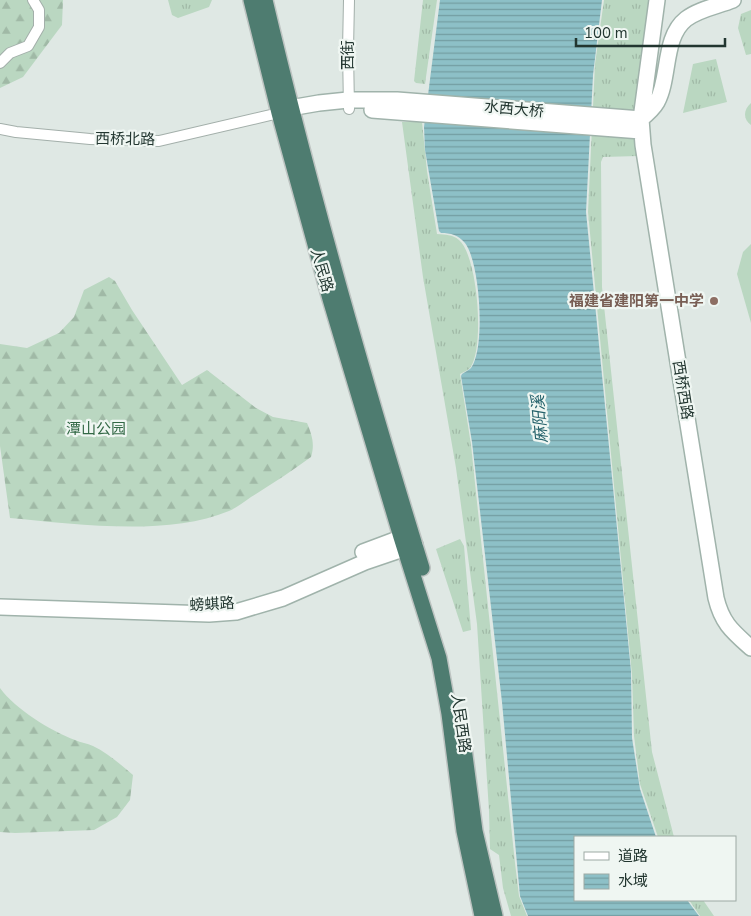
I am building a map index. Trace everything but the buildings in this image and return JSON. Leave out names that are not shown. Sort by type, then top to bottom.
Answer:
[{"type":"highway","name":"人民路","points":[[251,0],[287,112]]},
{"type":"highway","name":"人民路","points":[[265,0],[287,112],[330,299],[408,541]]},
{"type":"highway","name":"人民西路","points":[[408,541],[439,658],[449,714],[464,831],[482,916]]},
{"type":"highway","name":"人民西路","points":[[408,541],[448,655],[455,686],[476,831],[495,916]]},
{"type":"main road","name":"西桥西路","points":[[657,0],[636,125],[716,598],[728,628],[751,648]]},
{"type":"main road","points":[[636,125],[654,106],[660,95],[673,38],[682,23],[696,14],[733,0]]},
{"type":"main road","name":"水西大桥","points":[[287,112],[348,105],[397,105],[636,125]]},
{"type":"main road","points":[[0,607],[208,614],[236,612],[282,598],[408,541]]},
{"type":"main road","name":"螃蜞路","points":[[0,599],[207,606],[241,602],[284,589],[361,553],[408,541]]},
{"type":"street","points":[[0,63],[10,53],[28,46],[39,27],[39,10],[33,0]]},
{"type":"street","name":"西街","points":[[348,105],[350,0]]},
{"type":"street","name":"西桥北路","points":[[0,129],[85,138],[159,140],[287,112]]},
{"type":"green space","points":[[0,0],[63,0],[62,25],[23,77],[0,88]]},
{"type":"green space","points":[[168,0],[212,0],[209,7],[178,18],[172,15]]},
{"type":"green space","points":[[423,0],[437,0],[425,84],[414,81]]},
{"type":"green space","points":[[604,0],[652,0],[638,156],[603,157],[601,162],[602,287],[652,752],[674,836],[658,836],[640,784],[634,736],[632,675],[588,212],[595,64]]},
{"type":"green space","points":[[751,10],[751,54],[746,55],[738,28],[741,14]]},
{"type":"green space","points":[[716,59],[727,102],[683,113],[693,64]]},
{"type":"green space","points":[[751,103],[751,125],[746,120],[745,114],[746,109]]},
{"type":"green space","points":[[402,122],[422,122],[427,171],[437,234],[456,238],[466,249],[475,283],[478,323],[475,358],[470,368],[460,374],[471,445],[519,896],[527,916],[511,916],[503,888],[499,855],[490,849],[477,624],[456,468],[423,277]]},
{"type":"green space","points":[[751,244],[751,323],[737,274],[743,252]]},
{"type":"green space","name":"潭山公园","points":[[109,277],[115,281],[182,385],[207,370],[256,408],[273,417],[307,423],[313,448],[311,457],[229,511],[204,519],[177,524],[121,526],[10,518],[0,446],[0,344],[27,348],[59,333],[74,317],[84,290]]},
{"type":"green space","points":[[460,539],[464,546],[471,630],[463,632],[436,549]]},
{"type":"green space","points":[[0,688],[15,704],[34,718],[66,736],[99,749],[133,775],[130,800],[117,817],[94,830],[0,832]]},
{"type":"green space","points":[[690,901],[704,901],[714,916],[700,916]]},
{"type":"water","name":"麻阳溪","points":[[440,0],[602,0],[593,75],[586,212],[631,671],[632,738],[640,789],[656,836],[574,836],[574,901],[688,901],[699,916],[528,916],[520,896],[502,702],[472,442],[461,376],[471,368],[476,358],[480,325],[477,286],[470,253],[465,243],[454,235],[439,231],[425,150],[424,127]]},
{"type":"place","name":"福建省建阳第一中学","points":[[714,301]]}]
